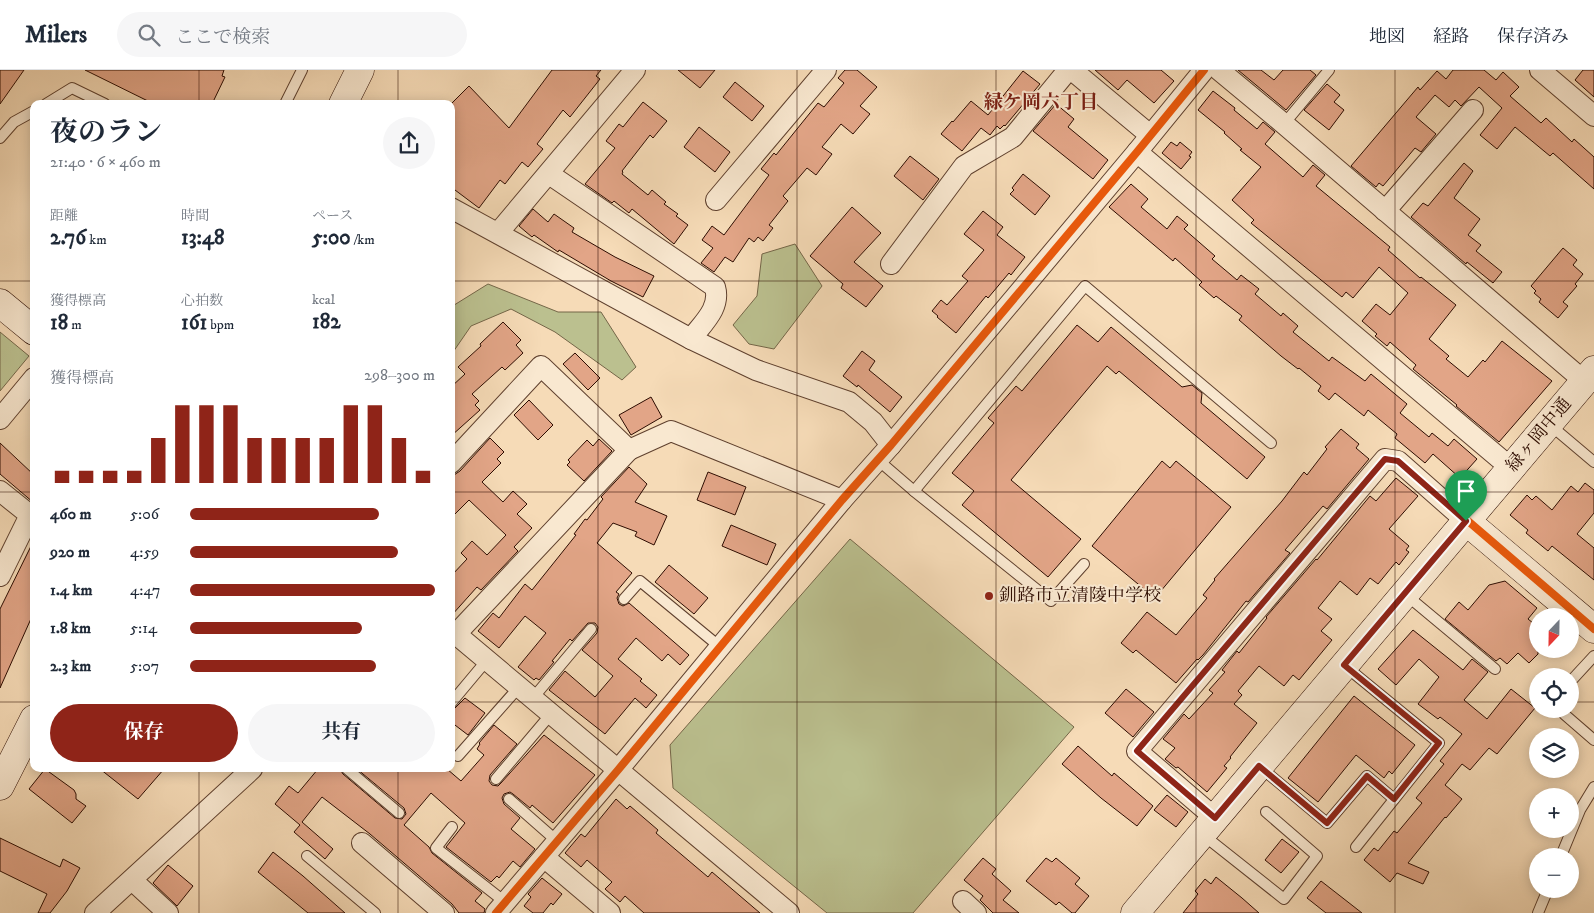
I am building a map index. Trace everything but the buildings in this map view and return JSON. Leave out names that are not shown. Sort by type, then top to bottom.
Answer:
[{"type":"street","points":[[345,100],[360,70]]},
{"type":"street","points":[[498,233],[635,70]]},
{"type":"street","points":[[716,200],[826,70]]},
{"type":"street","points":[[891,264],[964,166],[1013,137],[1068,70]]},
{"type":"street","points":[[1072,70],[1150,135]]},
{"type":"street","points":[[500,908],[558,842],[842,500],[1137,152],[1204,70]]},
{"type":"street","points":[[1219,70],[1385,211],[1592,373]]},
{"type":"street","points":[[1540,70],[1594,116]]},
{"type":"street","points":[[1385,211],[1473,110]]},
{"type":"street","points":[[1137,152],[1511,468]]},
{"type":"street","points":[[549,174],[715,287],[717,296],[713,312],[691,339]]},
{"type":"street","points":[[455,210],[691,339],[756,370],[849,402],[873,422],[884,452]]},
{"type":"street","points":[[0,303],[30,328]]},
{"type":"street","points":[[455,459],[541,366],[629,450]]},
{"type":"street","name":"緑ヶ岡中通","points":[[1135,913],[1592,373]]},
{"type":"street","points":[[0,419],[30,383]]},
{"type":"street","points":[[455,631],[629,450],[672,431],[842,500]]},
{"type":"street","points":[[1208,825],[1137,751],[1385,459],[1398,461],[1594,629]]},
{"type":"street","points":[[0,491],[30,515],[0,576]]},
{"type":"street","points":[[455,633],[789,913]]},
{"type":"street","points":[[0,786],[30,727]]},
{"type":"street","points":[[95,913],[249,772]]},
{"type":"street","points":[[362,843],[444,913]]},
{"type":"street","points":[[544,857],[610,913]]},
{"type":"street","points":[[132,880],[168,913]]},
{"type":"lane","points":[[287,100],[302,70]]},
{"type":"lane","points":[[1284,124],[1329,70]]},
{"type":"lane","points":[[52,100],[72,88],[97,100]]},
{"type":"lane","points":[[0,138],[14,122],[30,113]]},
{"type":"lane","points":[[914,491],[1085,286],[1271,443]]},
{"type":"lane","points":[[1548,424],[1594,462]]},
{"type":"lane","points":[[884,452],[914,491],[1051,601],[1084,564]]},
{"type":"lane","points":[[624,599],[640,581],[720,647]]},
{"type":"lane","points":[[1405,594],[1495,669]]},
{"type":"lane","points":[[458,756],[591,629]]},
{"type":"lane","points":[[1579,672],[1594,656]]},
{"type":"lane","points":[[455,698],[487,660]]},
{"type":"lane","points":[[1344,665],[1439,743],[1356,847]]},
{"type":"lane","points":[[496,778],[552,714]]},
{"type":"lane","points":[[1569,718],[1594,740]]},
{"type":"lane","points":[[1259,766],[1327,823],[1367,776],[1394,799]]},
{"type":"lane","points":[[351,772],[399,813]]},
{"type":"lane","points":[[1565,848],[1580,810],[1594,787]]},
{"type":"lane","points":[[510,799],[558,842]]},
{"type":"lane","points":[[1208,825],[1284,899],[1317,856],[1266,812]]},
{"type":"lane","points":[[452,827],[436,848],[500,908]]},
{"type":"lane","points":[[308,856],[375,913]]},
{"type":"lane","points":[[1538,913],[1544,898]]},
{"type":"green space","points":[[795,244],[822,286],[774,349],[749,344],[733,325],[757,296],[762,254]]},
{"type":"green space","points":[[488,284],[558,312],[601,312],[636,367],[622,380],[555,332],[511,309],[471,326],[455,349],[455,305]]},
{"type":"green space","points":[[0,332],[29,356],[0,391]]},
{"type":"green space","points":[[850,539],[1074,727],[913,913],[827,913],[673,788],[670,745]]},
{"type":"cycle path","points":[[496,913],[1204,70]]},
{"type":"cycle path","points":[[1215,818],[1137,751],[1385,459],[1398,461],[1594,629]]},
{"type":"place","name":"釧路市立清陵中学校","points":[[989,596]]},
{"type":"district","name":"緑ケ岡六丁目","points":[[1041,102]]},
{"type":"route","points":[[1385,459],[1398,461],[1466,521],[1344,665],[1439,743],[1394,799],[1367,776],[1327,823],[1259,766],[1215,818],[1137,751],[1385,459]]}]
